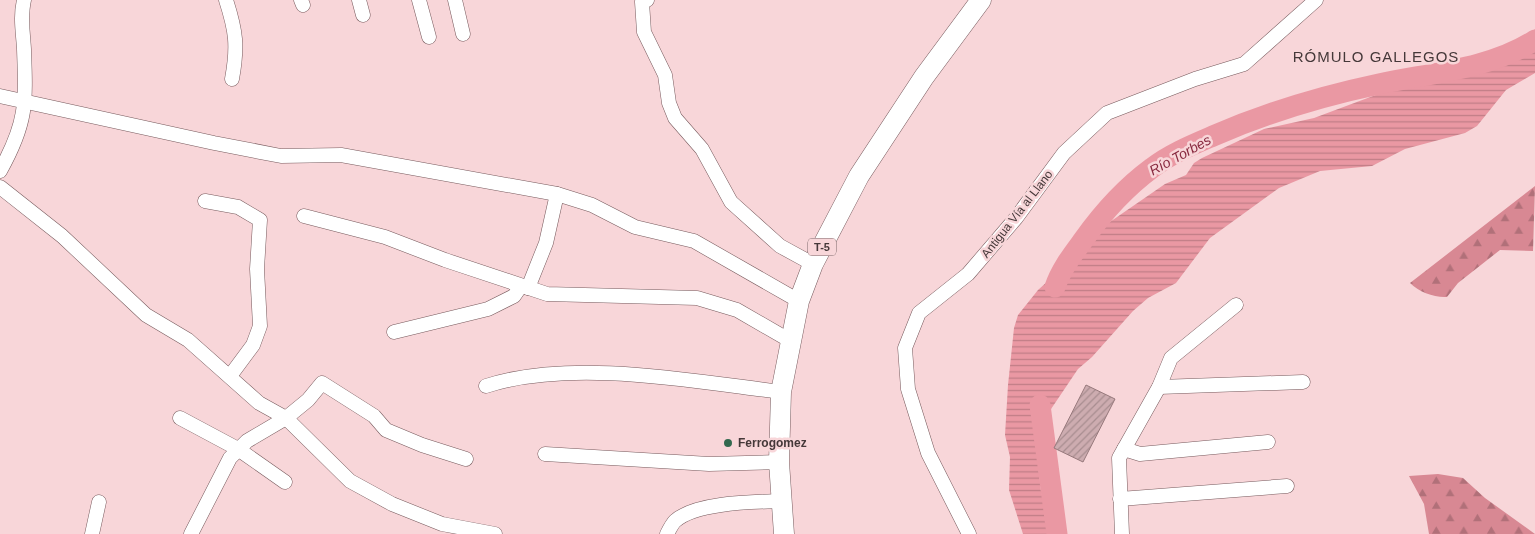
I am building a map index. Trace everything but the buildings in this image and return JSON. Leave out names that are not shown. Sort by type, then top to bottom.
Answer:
[{"type":"highway","name":"T-5","points":[[784,534],[780,462],[780,392],[789,340],[799,301],[813,264],[860,176],[924,77],[981,0]]},
{"type":"street","points":[[0,171],[18,134],[25,103],[21,15],[24,0]]},
{"type":"street","points":[[226,0],[234,24],[237,52],[232,79]]},
{"type":"street","points":[[359,0],[363,14]]},
{"type":"street","points":[[420,0],[429,38]]},
{"type":"street","points":[[455,0],[463,34]]},
{"type":"street","points":[[647,0],[642,2],[644,32],[665,75],[669,103],[675,118],[702,149],[730,202],[780,246],[813,264]]},
{"type":"street","name":"Antigua Vía al Llano","points":[[969,534],[928,453],[908,389],[905,348],[919,313],[968,274],[1016,218],[1064,152],[1107,113],[1195,79],[1244,64],[1316,0]]},
{"type":"street","points":[[0,96],[25,103],[281,156],[341,155],[557,194],[592,205],[635,227],[694,241],[799,301]]},
{"type":"street","points":[[0,187],[62,236],[146,315],[188,340],[259,402],[286,418],[350,481],[392,504],[442,524],[495,534]]},
{"type":"street","points":[[394,332],[488,309],[514,296],[524,287],[546,243],[557,194]]},
{"type":"street","points":[[205,201],[238,207],[260,220],[257,269],[260,326],[253,345],[230,376]]},
{"type":"street","points":[[304,216],[385,237],[547,294],[697,298],[737,310],[789,340]]},
{"type":"street","points":[[1122,534],[1119,458],[1159,387],[1171,358],[1236,305]]},
{"type":"street","points":[[486,386],[527,376],[575,373],[658,376],[780,392]]},
{"type":"street","points":[[1159,387],[1303,382]]},
{"type":"street","points":[[191,534],[230,458],[256,435],[286,418],[308,400],[322,383],[374,416],[386,430],[422,445],[466,459]]},
{"type":"street","points":[[180,418],[238,449],[285,482]]},
{"type":"street","points":[[1124,449],[1140,454],[1268,442]]},
{"type":"street","points":[[545,454],[708,464],[780,462]]},
{"type":"street","points":[[1120,498],[1287,486]]},
{"type":"street","points":[[667,534],[676,520],[692,512],[727,504],[782,501]]},
{"type":"street","points":[[92,534],[99,502]]},
{"type":"green space","points":[[1535,186],[1533,251],[1500,250],[1458,283],[1447,297],[1427,294],[1410,283]]},
{"type":"green space","points":[[1438,474],[1463,478],[1485,498],[1535,534],[1429,534],[1424,504],[1409,476]]},
{"type":"shaded area","points":[[1535,29],[1535,73],[1506,90],[1477,126],[1465,133],[1405,149],[1372,166],[1320,171],[1279,188],[1210,238],[1176,283],[1148,298],[1133,311],[1092,357],[1078,369],[1047,415],[1038,464],[1041,491],[1051,534],[1023,534],[1009,490],[1010,457],[1005,435],[1008,385],[1014,328],[1018,315],[1038,290],[1089,244],[1104,226],[1165,184],[1186,175],[1194,163],[1202,158],[1264,129],[1314,118],[1381,93],[1394,85],[1442,77],[1479,65],[1522,45]]},
{"type":"waterway","name":"Río Torbes","points":[[1055,287],[1072,256],[1099,219],[1115,201],[1152,168],[1181,150],[1253,120],[1294,106],[1358,89],[1479,64],[1499,58],[1535,40]]},
{"type":"waterway","name":"Río Torbes","points":[[1040,405],[1057,534]]},
{"type":"place","name":"Ferrogomez","points":[[728,443]]},
{"type":"district","name":"RÓMULO GALLEGOS","points":[[1376,57]]}]
